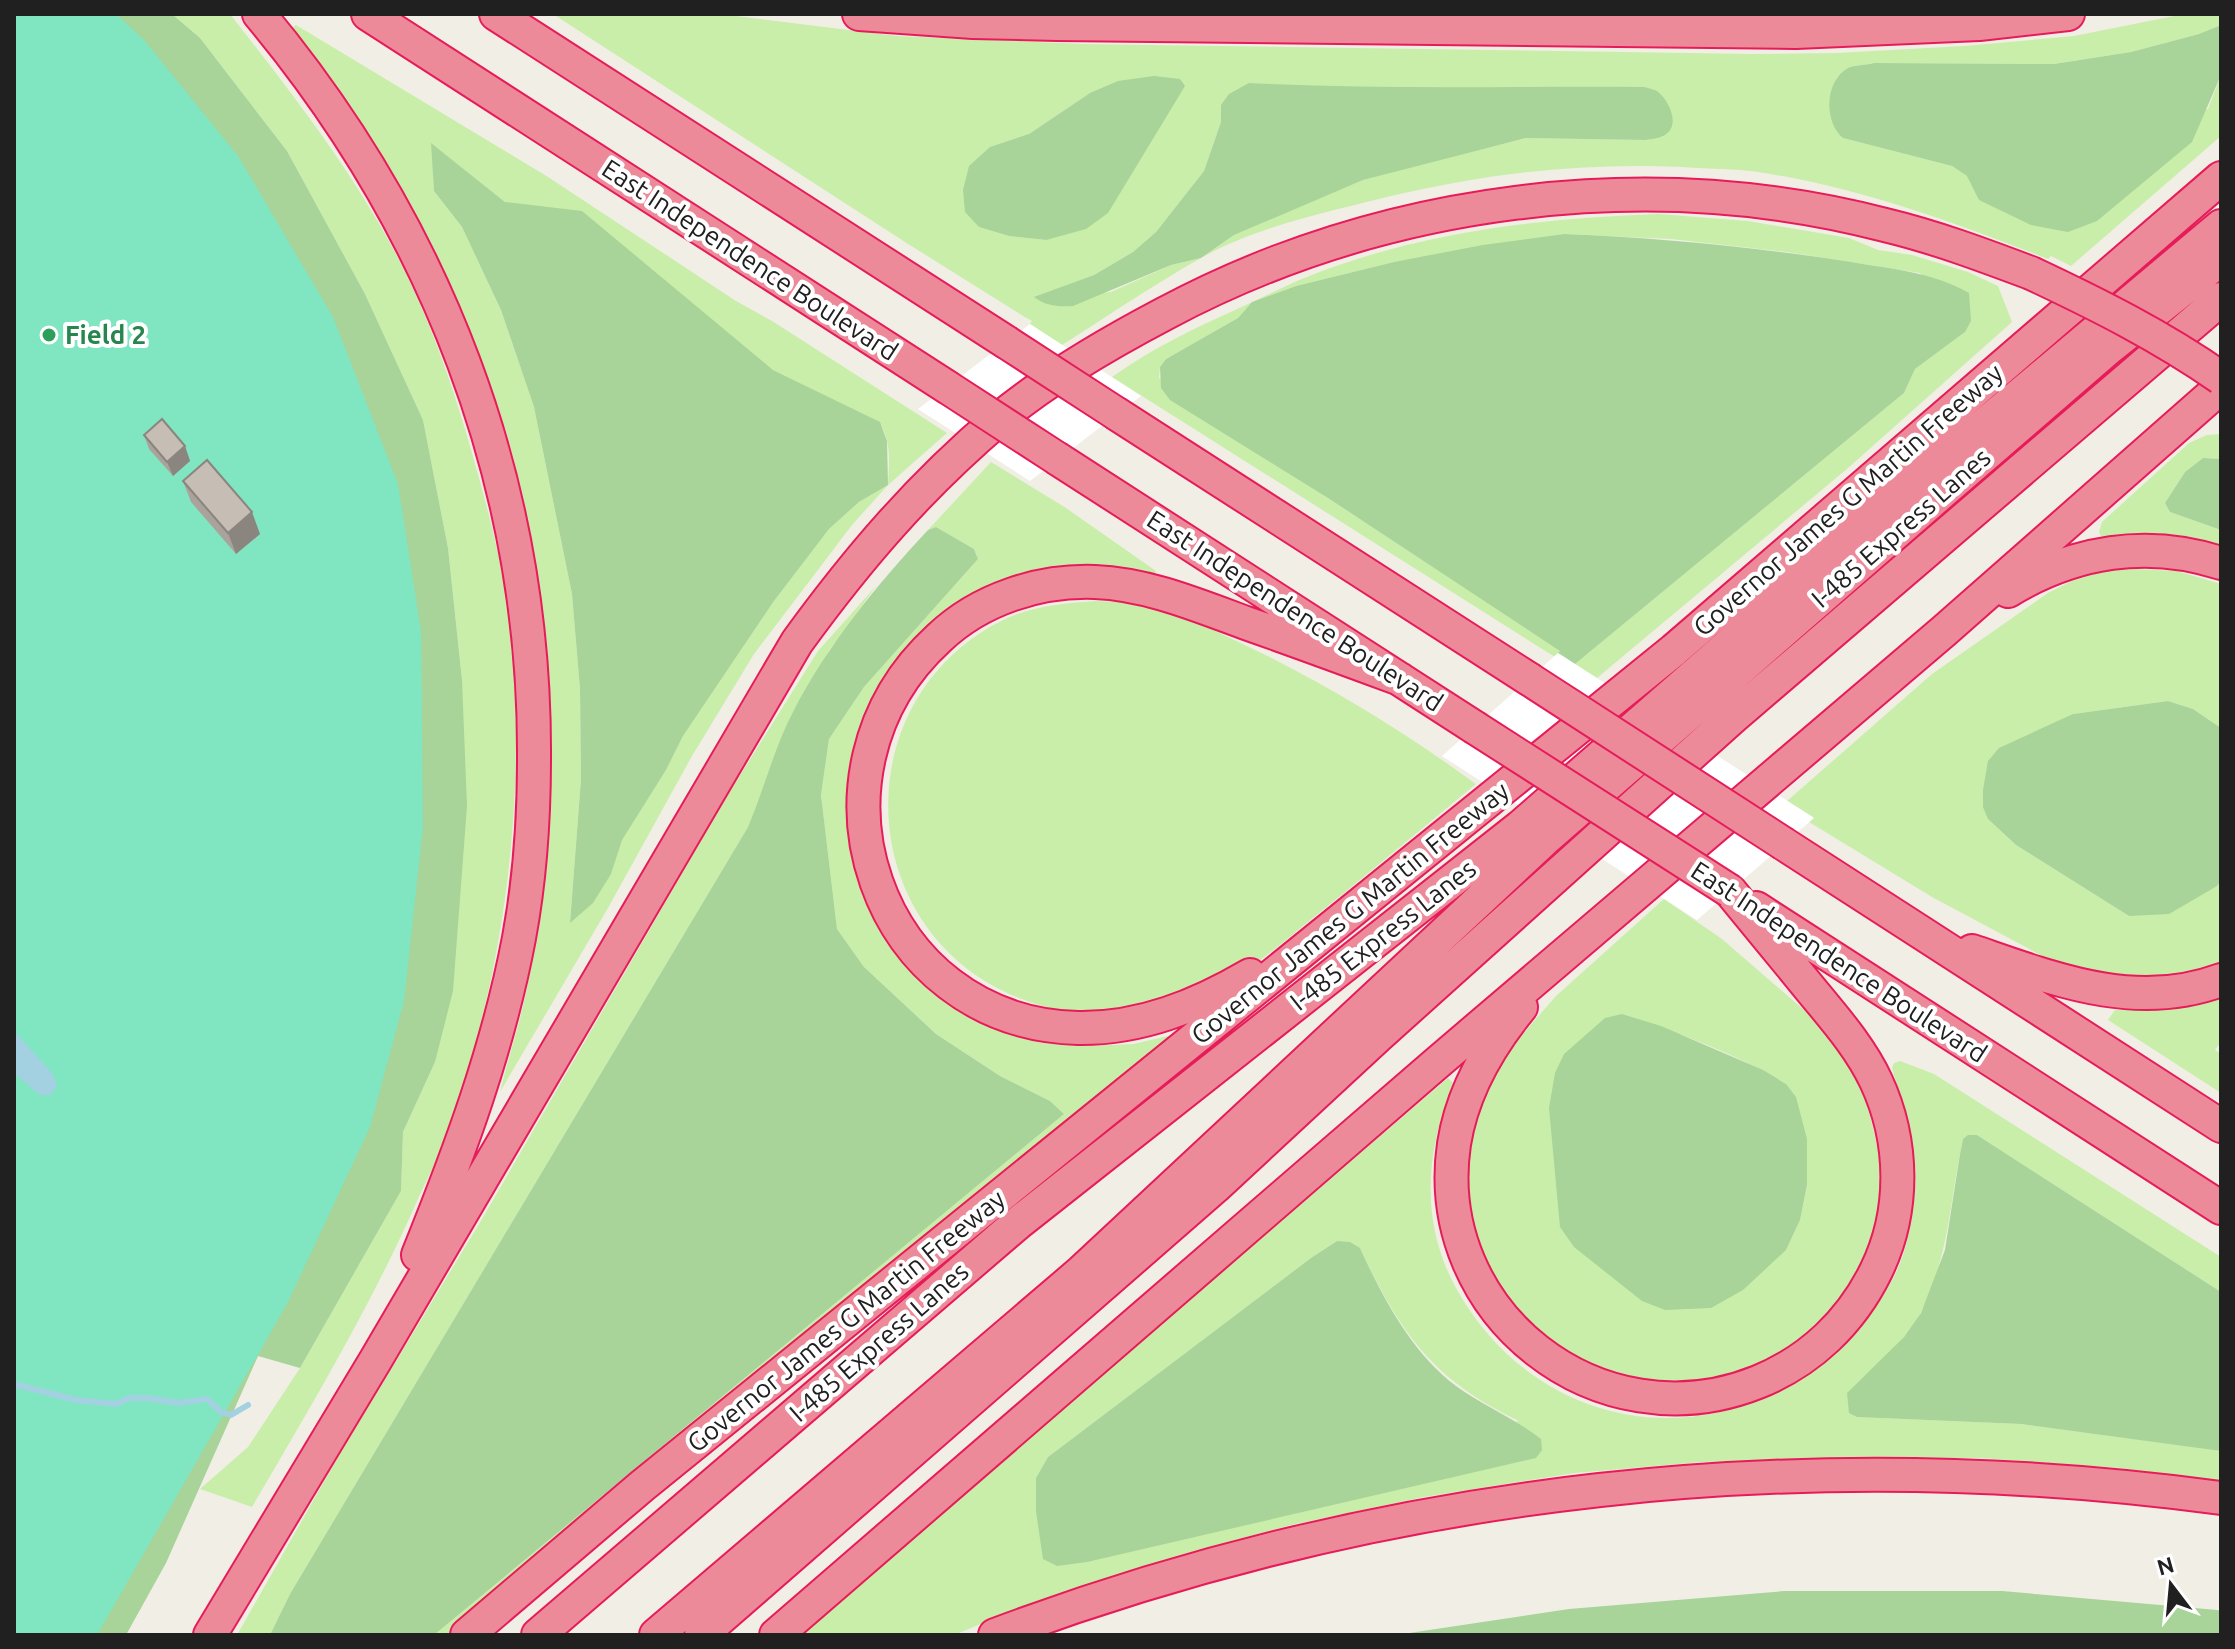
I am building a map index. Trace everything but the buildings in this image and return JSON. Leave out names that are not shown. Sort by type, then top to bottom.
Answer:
[{"type":"highway","points":[[259,14],[332,109],[374,173],[408,233],[439,298],[466,363],[488,430],[520,570],[530,641],[534,715],[530,859],[508,991],[485,1076],[461,1147],[375,1361]]},
{"type":"highway","name":"East Independence Boulevard","points":[[368,14],[2221,1208]]},
{"type":"highway","points":[[496,14],[2221,1126]]},
{"type":"highway","points":[[859,14],[1043,24],[1796,32],[1979,24],[2068,14]]},
{"type":"highway","name":"Governor James G Martin Freeway","points":[[467,1635],[654,1476],[1674,650],[2221,178]]},
{"type":"highway","points":[[210,1635],[375,1361],[797,642],[840,582],[889,523],[1001,417],[1065,372],[1131,331],[1199,295],[1283,260],[1346,239],[1495,205],[1572,197],[1649,195],[1727,199],[1806,209],[1883,224],[1958,245],[2031,273],[2093,302],[2152,334],[2221,378]]},
{"type":"highway","name":"I-485 Express Lanes","points":[[538,1635],[1018,1223],[1520,827],[1905,491],[2221,226]]},
{"type":"highway","name":"I-485 Express Lanes","points":[[656,1635],[1081,1272],[1544,840],[2109,348],[2221,259]]},
{"type":"highway","points":[[701,1635],[1215,1187],[1733,717],[2221,299]]},
{"type":"highway","points":[[776,1635],[1437,1063],[1944,631],[2221,387]]},
{"type":"highway","points":[[1944,631],[2043,572],[2094,555],[2120,550],[2174,551],[2221,563]]},
{"type":"highway","points":[[1335,924],[1217,994],[1159,1016],[1104,1027],[1076,1028],[1023,1019],[998,1010],[974,998],[931,966],[912,946],[883,900],[870,862],[863,823],[865,769],[871,743],[886,705],[907,671],[945,632],[990,603],[1015,593],[1068,582],[1122,585],[1182,599],[1400,679]]},
{"type":"highway","points":[[1562,958],[1498,1040],[1475,1079],[1460,1117],[1454,1143],[1453,1196],[1457,1223],[1474,1274],[1495,1308],[1521,1338],[1542,1355],[1589,1382],[1640,1396],[1667,1398],[1708,1396],[1747,1386],[1784,1370],[1817,1347],[1854,1308],[1869,1286],[1890,1236],[1898,1183],[1897,1156],[1886,1104],[1862,1056],[1730,891]]},
{"type":"highway","points":[[1923,934],[2073,984],[2111,992],[2165,993],[2221,980]]},
{"type":"highway","points":[[995,1635],[1146,1583],[1306,1539],[1460,1510],[1617,1487],[1776,1476],[1930,1474],[2088,1481],[2221,1498]]},
{"type":"green space","points":[[14,14],[172,14],[200,38],[287,151],[365,294],[423,420],[448,548],[462,680],[467,806],[453,991],[435,1062],[403,1132],[401,1191],[300,1368],[258,1356],[166,1563],[126,1635],[14,1635]]},
{"type":"green space","points":[[14,14],[116,14],[145,41],[238,156],[333,317],[398,484],[421,631],[423,826],[404,1001],[370,1127],[287,1304],[97,1635],[14,1635]]},
{"type":"green space","points":[[172,14],[230,14],[328,144],[392,248],[434,337],[465,429],[501,566],[513,651],[516,713],[512,837],[495,961],[465,1081],[442,1147],[381,1278],[252,1507],[200,1489],[248,1447],[300,1368],[401,1191],[403,1132],[435,1062],[462,680],[448,548],[423,420],[365,294],[287,151],[200,38]]},
{"type":"green space","points":[[553,14],[720,14],[897,36],[1083,44],[1753,54],[1964,46],[2074,36],[2184,14],[2221,14],[2221,25],[2199,34],[2131,52],[2054,64],[1874,63],[1849,68],[1843,138],[1952,166],[1967,176],[2208,109],[2221,75],[2221,136],[2071,266],[2051,256],[2048,259],[1869,196],[1758,172],[1656,166],[1537,171],[1419,190],[1333,210],[1243,238],[1201,258],[1062,345],[1030,324],[1032,321]],"holes":[[[1249,83],[1340,88],[1664,136],[1646,140],[1527,138],[1432,161],[1363,180],[1234,235],[1201,258],[1171,265],[1111,292],[1034,298],[1094,275],[1133,252],[1156,232],[1204,171],[1221,122],[1221,105]],[[1090,93],[1046,240],[1009,236],[979,227],[1029,134]]]},
{"type":"green space","points":[[296,25],[548,177],[736,301],[947,433],[888,485],[852,525],[754,654],[692,756],[608,908],[500,1092],[526,993],[547,818],[547,700],[543,642],[537,583],[520,488],[491,387],[461,311],[426,237],[364,132],[289,30]],"holes":[[[432,144],[505,202],[727,334],[773,370],[879,422],[888,445],[888,485],[859,502],[829,529],[774,601],[683,736],[666,770],[621,840],[611,874],[570,922],[581,779],[580,689],[572,594],[534,407],[501,310],[462,227],[434,191]]]},
{"type":"green space","points":[[2221,25],[2221,75],[2192,142],[2097,221],[2068,232],[2031,225],[1979,200],[1967,176],[1952,166],[1843,138],[1832,122],[1829,102],[1834,83],[1840,74],[1854,66],[1874,63],[2054,64],[2131,52]]},
{"type":"green space","points":[[1154,76],[1180,79],[1185,86],[1108,213],[1086,229],[1046,240],[1009,236],[979,227],[965,212],[963,190],[969,166],[990,147],[1029,134],[1090,93],[1118,81]]},
{"type":"green space","points":[[1249,83],[1397,87],[1644,87],[1657,91],[1666,100],[1673,119],[1670,131],[1658,138],[1526,138],[1363,180],[1234,235],[1201,258],[1171,265],[1073,306],[1052,305],[1034,297],[1094,275],[1133,252],[1156,232],[1204,171],[1221,122],[1221,105],[1229,94]]},
{"type":"green space","points":[[431,143],[505,202],[582,211],[773,370],[880,422],[887,441],[888,485],[859,502],[829,529],[774,601],[683,736],[666,770],[622,840],[611,874],[593,903],[570,923],[581,779],[580,689],[572,594],[534,407],[501,310],[462,227],[434,191]]},
{"type":"green space","points":[[1659,214],[1748,221],[1849,238],[1878,250],[1912,255],[1968,272],[1998,286],[2012,322],[1848,468],[1597,678],[1575,664],[1904,393],[1915,369],[1965,332],[1920,273],[1787,252],[1671,239],[1564,234],[1394,262],[1296,286],[1254,301],[1349,262],[1436,238],[1569,219]]},
{"type":"green space","points":[[1564,234],[1744,248],[1912,272],[1941,280],[1969,293],[1971,321],[1965,332],[1915,369],[1904,393],[1575,664],[1558,653],[1560,651],[1328,498],[1170,400],[1161,388],[1160,367],[1166,359],[1238,318],[1252,302],[1296,286],[1394,262]]},
{"type":"green space","points":[[1252,302],[1238,318],[1166,359],[1160,367],[1159,378],[1328,498],[1561,651],[1555,657],[1112,377],[1177,338]]},
{"type":"green space","points":[[2221,434],[2221,459],[2203,458],[2185,472],[2165,503],[2170,512],[2221,530],[2221,551],[2186,540],[2146,535],[2102,538],[2099,532],[2102,522],[2189,443],[2207,435]]},
{"type":"green space","points":[[2203,458],[2221,459],[2221,530],[2170,512],[2165,503],[2185,472]]},
{"type":"green space","points":[[991,462],[1066,508],[1156,571],[1149,576],[1049,575],[887,693],[865,869],[977,1016],[1041,1043],[1087,1046],[1134,1044],[1180,1033],[491,1635],[434,1635],[1064,1114],[1050,1101],[1000,1076],[936,1034],[864,967],[837,929],[821,795],[829,739],[864,687],[978,559],[974,549],[936,527],[928,530]]},
{"type":"green space","points":[[936,527],[974,549],[978,559],[864,687],[829,739],[821,795],[837,929],[864,967],[936,1034],[1000,1076],[1050,1101],[1064,1114],[434,1635],[270,1635],[290,1594],[748,827],[780,740],[807,687],[837,639],[872,594],[928,530]]},
{"type":"green space","points":[[2103,571],[2177,571],[2221,584],[2221,728],[2193,709],[2168,701],[2073,714],[1988,819],[2016,845],[2129,916],[2217,886],[2221,881],[2221,969],[2186,979],[2112,980],[2050,960],[1932,897],[1809,822],[1813,817],[1787,801],[1932,674],[2048,593]]},
{"type":"green space","points":[[877,585],[828,652],[748,827],[290,1594],[270,1635],[237,1635],[338,1457],[482,1219],[727,796],[818,651]]},
{"type":"green space","points":[[1097,601],[1160,608],[1200,623],[1357,705],[1476,784],[1280,945],[1229,979],[1113,1014],[1090,1015],[1065,1011],[1019,998],[964,966],[924,922],[898,870],[888,814],[894,757],[915,703],[951,656],[1014,615],[1049,606]]},
{"type":"green space","points":[[2168,701],[2193,709],[2221,728],[2221,881],[2169,914],[2129,916],[2016,845],[1988,819],[1983,807],[1983,790],[1988,761],[1999,748],[2073,714]]},
{"type":"green space","points":[[1664,899],[1722,939],[1811,1016],[1850,1067],[1867,1103],[1879,1154],[1877,1222],[1868,1253],[1844,1296],[1820,1325],[1771,1362],[1714,1383],[1624,1382],[1544,1343],[1484,1269],[1463,1179],[1477,1103],[1507,1052],[1556,996]],"holes":[[[1622,1014],[1727,1053],[1786,1084],[1807,1185],[1800,1220],[1786,1250]]]},
{"type":"green space","points":[[2221,998],[2221,1042],[2215,1050],[2221,1054],[2221,1093],[2108,1020],[2115,1010],[2161,1010]]},
{"type":"green space","points":[[1622,1014],[1661,1026],[1763,1070],[1786,1084],[1796,1097],[1807,1139],[1807,1185],[1800,1220],[1786,1250],[1743,1290],[1711,1308],[1665,1310],[1642,1301],[1574,1247],[1560,1227],[1549,1108],[1555,1073],[1564,1054],[1605,1018]]},
{"type":"green space","points":[[1900,1061],[1934,1074],[2221,1257],[2221,1292],[1977,1135],[1963,1139],[1943,1249],[1930,1291],[1906,1335],[1847,1394],[1857,1417],[2021,1424],[2210,1449],[2221,1451],[2221,1481],[2119,1468],[1980,1458],[1702,1462],[1575,1473],[1424,1497],[1291,1525],[1184,1554],[1037,1601],[954,1635],[799,1635],[1448,1078],[1454,1084],[1444,1109],[1432,1160],[1432,1212],[1436,1238],[1456,1288],[1482,1327],[1514,1360],[1550,1386],[1589,1404],[1632,1415],[1676,1418],[1721,1412],[1780,1390],[1818,1367],[1852,1337],[1883,1296],[1904,1252],[1913,1195],[1912,1153],[1892,1068],[1894,1063]],"holes":[[[1337,1241],[1360,1248],[1390,1305],[1422,1351],[1464,1389],[1519,1421],[1036,1511],[1036,1478],[1048,1457],[1311,1258]]]},
{"type":"green space","points":[[1968,1135],[1977,1135],[2221,1292],[2221,1451],[2021,1424],[1857,1417],[1849,1413],[1847,1393],[1904,1337],[1921,1313],[1945,1250],[1963,1139]]},
{"type":"green space","points":[[1337,1241],[1350,1242],[1360,1248],[1400,1323],[1440,1372],[1456,1386],[1541,1439],[1542,1450],[1536,1458],[1087,1562],[1057,1566],[1043,1559],[1036,1511],[1036,1478],[1048,1457]]},
{"type":"green space","points":[[1785,1591],[2002,1591],[2217,1610],[2221,1611],[2221,1635],[1396,1635],[1569,1609]]},
{"type":"water","points":[[14,1031],[52,1073],[57,1085],[51,1095],[40,1095],[14,1073]]},
{"type":"pier","points":[[1030,324],[1141,396],[1030,481],[918,409]]},
{"type":"pier","points":[[1558,653],[1814,818],[1697,920],[1442,756]]},
{"type":"waterway","points":[[14,1384],[76,1400],[116,1404],[129,1398],[179,1403],[207,1399],[221,1412],[231,1415],[248,1405]]},
{"type":"place","name":"Field 2","points":[[49,335]]}]
